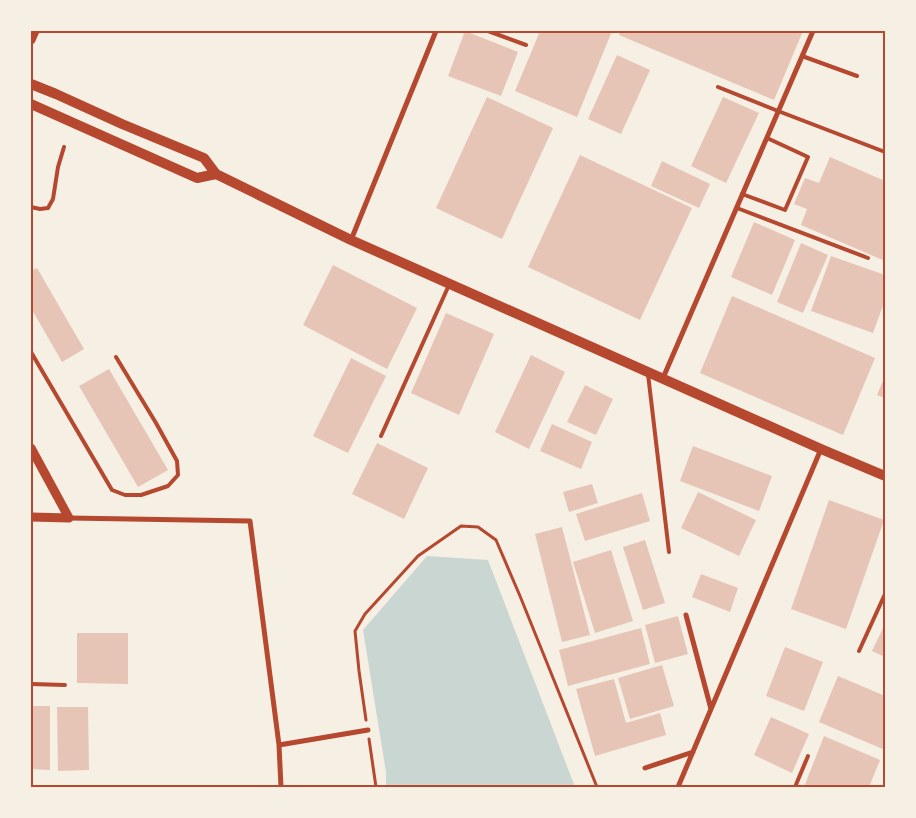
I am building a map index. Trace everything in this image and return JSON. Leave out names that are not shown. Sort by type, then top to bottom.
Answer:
[{"type":"main road","points":[[31,84],[204,158],[216,174],[351,240],[885,476]]},
{"type":"main road","points":[[31,104],[198,178],[216,174]]},
{"type":"street","points":[[31,40],[35,31]]},
{"type":"street","points":[[351,240],[436,31]]},
{"type":"street","points":[[663,379],[813,31]]},
{"type":"street","points":[[31,448],[69,518]]},
{"type":"street","points":[[678,787],[821,449]]},
{"type":"street","points":[[31,518],[250,521],[279,745],[282,787]]},
{"type":"street","points":[[686,615],[711,709]]},
{"type":"street","points":[[279,745],[368,730]]},
{"type":"street","points":[[645,768],[693,752]]},
{"type":"lane","points":[[488,31],[526,45]]},
{"type":"lane","points":[[802,56],[857,76]]},
{"type":"lane","points":[[718,87],[885,152]]},
{"type":"lane","points":[[742,194],[785,210],[808,157],[767,138]]},
{"type":"lane","points":[[31,207],[40,210],[48,208],[53,198],[58,167],[64,147]]},
{"type":"lane","points":[[736,208],[868,258]]},
{"type":"lane","points":[[381,436],[450,283]]},
{"type":"lane","points":[[31,352],[112,490],[125,495],[141,495],[168,486],[178,475],[177,461],[116,357]]},
{"type":"lane","points":[[647,372],[669,552]]},
{"type":"lane","points":[[859,651],[885,594]]},
{"type":"lane","points":[[31,684],[65,685]]},
{"type":"lane","points":[[795,787],[808,756]]},
{"type":"path","points":[[376,787],[355,631],[365,614],[418,556],[461,526],[478,527],[496,540],[597,787]]},
{"type":"shaded area","points":[[427,556],[488,560],[575,787],[386,787],[386,772],[363,630]]},
{"type":"building","points":[[465,31],[518,52],[501,96],[448,76]]},
{"type":"building","points":[[540,31],[612,31],[577,117],[515,91]]},
{"type":"building","points":[[620,31],[803,31],[774,100],[619,35]]},
{"type":"building","points":[[617,55],[650,70],[621,134],[588,119]]},
{"type":"building","points":[[487,97],[553,128],[502,239],[436,208]]},
{"type":"building","points":[[723,97],[759,113],[726,183],[691,166]]},
{"type":"building","points":[[580,155],[692,208],[640,320],[528,267]]},
{"type":"building","points":[[830,157],[885,181],[885,261],[801,225],[807,209],[794,204],[805,178],[819,183]]},
{"type":"building","points":[[662,161],[710,184],[699,208],[651,186]]},
{"type":"building","points":[[754,222],[795,240],[772,295],[731,277]]},
{"type":"building","points":[[801,243],[828,255],[803,313],[777,302]]},
{"type":"building","points":[[831,256],[885,275],[885,300],[873,333],[811,311]]},
{"type":"building","points":[[333,265],[417,308],[387,369],[303,325]]},
{"type":"building","points":[[37,268],[84,349],[62,362],[31,308],[31,271]]},
{"type":"building","points":[[732,296],[875,358],[843,435],[700,373]]},
{"type":"building","points":[[446,313],[494,334],[459,415],[411,393]]},
{"type":"building","points":[[531,355],[565,372],[529,449],[495,432]]},
{"type":"building","points":[[351,358],[386,376],[348,453],[313,436]]},
{"type":"building","points":[[109,369],[168,470],[138,487],[79,386]]},
{"type":"building","points":[[885,376],[885,398],[877,395]]},
{"type":"building","points":[[585,385],[613,399],[596,435],[567,422]]},
{"type":"building","points":[[552,424],[592,442],[581,469],[540,451]]},
{"type":"building","points":[[377,443],[428,468],[404,519],[352,494]]},
{"type":"building","points":[[693,446],[772,476],[759,511],[680,481]]},
{"type":"building","points":[[592,484],[598,503],[569,512],[563,492]]},
{"type":"building","points":[[698,492],[756,520],[739,556],[681,528]]},
{"type":"building","points":[[642,493],[650,521],[585,541],[576,514]]},
{"type":"building","points":[[829,500],[884,520],[846,629],[791,609]]},
{"type":"building","points":[[562,527],[590,635],[562,642],[535,534]]},
{"type":"building","points":[[645,540],[665,603],[643,610],[623,547]]},
{"type":"building","points":[[611,550],[633,621],[595,633],[573,562]]},
{"type":"building","points":[[701,574],[738,588],[730,612],[692,597]]},
{"type":"building","points":[[678,616],[688,654],[655,663],[645,625]]},
{"type":"building","points":[[885,624],[885,657],[872,651]]},
{"type":"building","points":[[641,628],[650,664],[568,686],[559,650]]},
{"type":"building","points":[[77,633],[128,633],[128,684],[77,683]]},
{"type":"building","points":[[785,647],[823,662],[804,711],[766,696]]},
{"type":"building","points":[[662,665],[674,706],[630,719],[618,678]]},
{"type":"building","points":[[838,676],[885,696],[885,750],[819,722]]},
{"type":"building","points":[[614,679],[626,723],[660,713],[666,735],[595,756],[576,689]]},
{"type":"building","points":[[31,706],[50,706],[50,770],[31,769]]},
{"type":"building","points":[[57,707],[88,707],[89,770],[58,771]]},
{"type":"building","points":[[771,717],[809,734],[792,773],[754,755]]},
{"type":"building","points":[[824,736],[880,760],[869,787],[804,787]]}]
